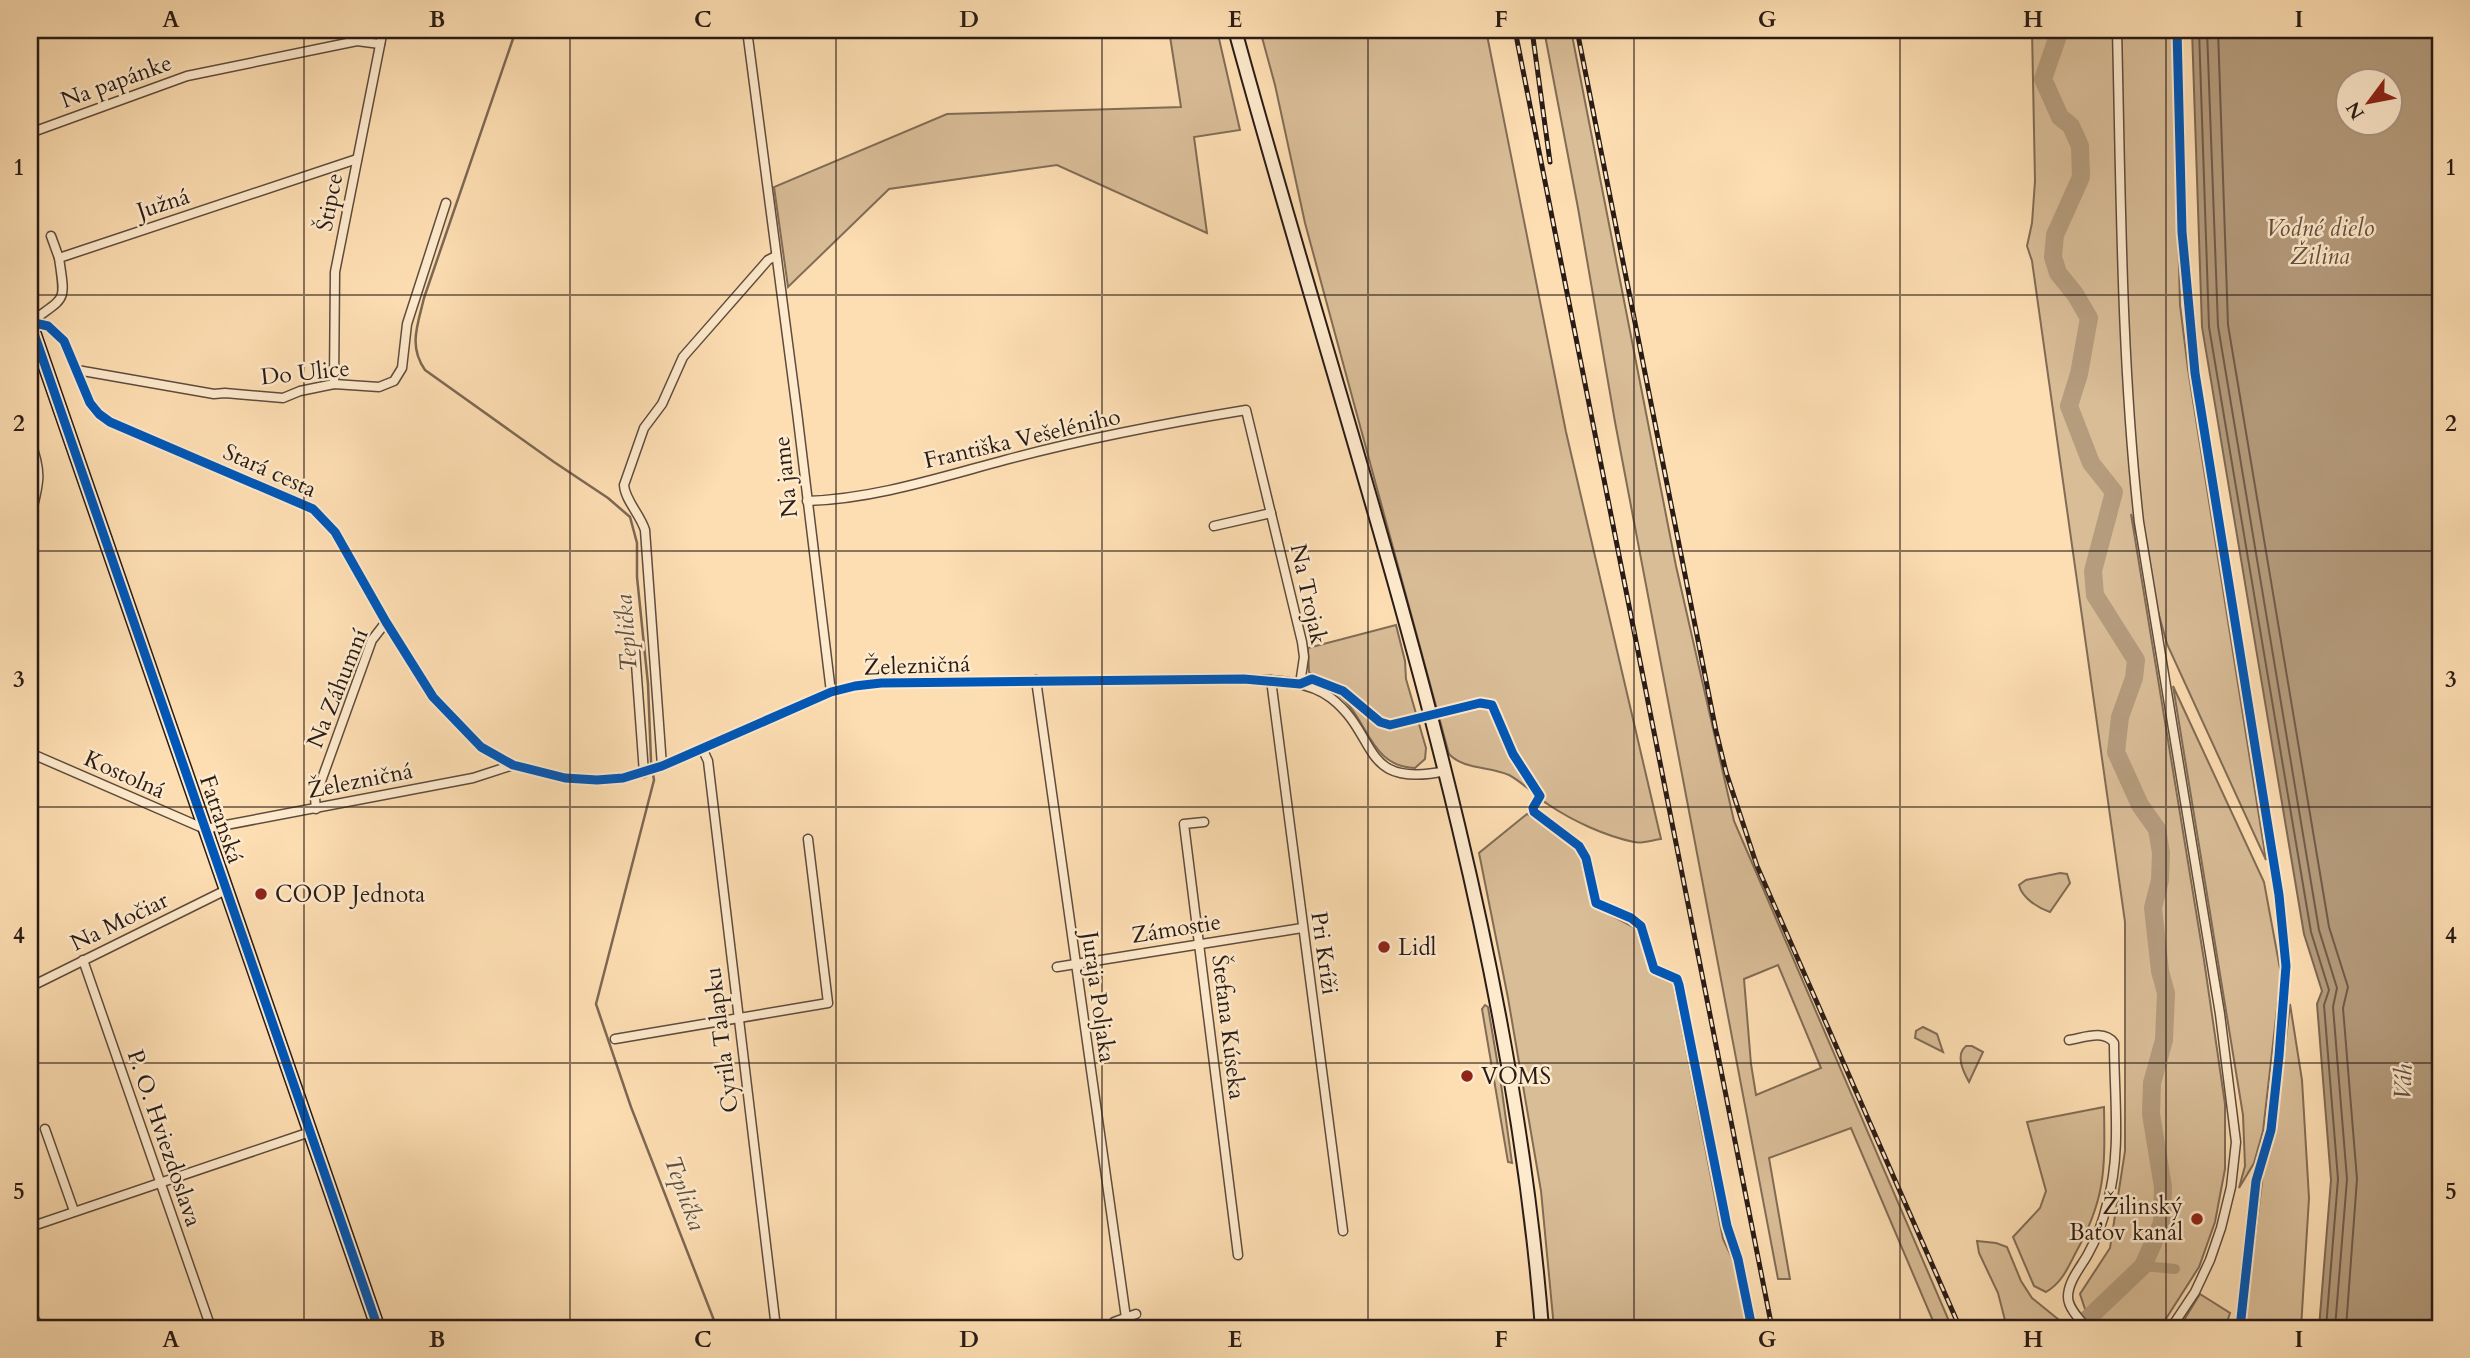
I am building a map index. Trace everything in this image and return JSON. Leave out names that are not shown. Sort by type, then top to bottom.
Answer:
[{"type":"main road","points":[[1235,30],[1446,771],[1479,914],[1515,1106],[1535,1247],[1542,1328]]},
{"type":"main road","name":"Fatranská","points":[[30,322],[378,1328]]},
{"type":"street","name":"Štipce","points":[[334,384],[335,272],[383,30]]},
{"type":"street","name":"Na jame","points":[[747,30],[831,692]]},
{"type":"street","points":[[2117,30],[2127,391],[2132,456],[2140,522],[2220,1014],[2236,1142],[2231,1187],[2218,1239],[2194,1292],[2171,1328]]},
{"type":"street","name":"Na papánke","points":[[30,133],[187,76],[357,41],[380,44]]},
{"type":"street","name":"Južná","points":[[59,258],[357,159]]},
{"type":"street","name":"Do Ulice","points":[[77,370],[185,390],[256,397],[283,398],[300,391],[334,384],[380,387],[388,384],[399,375],[402,368],[407,324],[446,202]]},
{"type":"street","points":[[30,322],[61,299],[64,293],[59,258],[51,236]]},
{"type":"street","points":[[661,767],[645,530],[638,511],[624,493],[624,485],[644,428],[662,404],[683,357],[768,260],[776,256]]},
{"type":"street","name":"Stará cesta","points":[[30,322],[48,326],[64,341],[90,403],[110,422],[313,509],[335,531],[386,622],[441,706],[481,747],[513,765]]},
{"type":"street","name":"Františka Vešeléniho","points":[[807,501],[827,500],[896,487],[1007,459],[1199,417],[1246,410]]},
{"type":"street","name":"Na Trojak","points":[[1246,410],[1302,642],[1304,657],[1300,684]]},
{"type":"street","points":[[30,440],[38,462],[40,481],[30,518]]},
{"type":"street","points":[[1214,526],[1271,513]]},
{"type":"street","name":"Na Záhumní","points":[[316,809],[315,798],[372,640],[386,622]]},
{"type":"street","points":[[635,650],[646,772]]},
{"type":"street","name":"Juraja Poljaka","points":[[1036,680],[1126,1318]]},
{"type":"street","name":"Železničná","points":[[205,829],[473,778],[513,765],[565,778],[623,778],[661,767],[831,692],[881,683],[1270,680],[1300,684],[1316,689],[1342,708],[1369,750],[1387,768],[1412,776],[1446,771]]},
{"type":"street","name":"Pri Kríži","points":[[1270,680],[1343,1231]]},
{"type":"street","name":"Cyrila Talapku","points":[[702,748],[708,761],[776,1328]]},
{"type":"street","name":"Kostolná","points":[[30,753],[205,829]]},
{"type":"street","name":"Štefana Kúseka","points":[[1204,822],[1184,824],[1238,1255]]},
{"type":"street","points":[[615,1039],[828,1003],[808,839]]},
{"type":"street","name":"Na Močiar","points":[[30,986],[226,890]]},
{"type":"street","name":"Zámostie","points":[[1057,967],[1302,928]]},
{"type":"street","name":"P. O. Hviezdoslava","points":[[83,960],[211,1328]]},
{"type":"street","points":[[2069,1041],[2102,1035],[2114,1043],[2115,1135],[2109,1200],[2089,1253],[2067,1294],[2072,1310],[2087,1328]]},
{"type":"street","points":[[45,1129],[74,1211]]},
{"type":"street","points":[[30,1227],[310,1132]]},
{"type":"street","points":[[1114,1322],[1136,1314]]},
{"type":"street","points":[[30,1320],[35,1328]]},
{"type":"shaded area","points":[[1169,30],[1217,30],[1240,130],[1194,137],[1207,233],[1057,165],[889,189],[788,287],[774,187],[947,114],[1181,107]]},
{"type":"shaded area","points":[[1260,30],[1486,30],[1566,432],[1661,839],[1637,842],[1601,832],[1558,811],[1509,775],[1462,763],[1449,754],[1305,223],[1275,85]]},
{"type":"shaded area","points":[[1544,30],[1571,30],[1676,566],[1734,821],[1952,1328],[1936,1328],[1851,1128],[1769,1158],[1790,1279],[1778,1279],[1615,422]],"holes":[[[1778,965],[1821,1068],[1756,1095],[1744,979]]]},
{"type":"shaded area","points":[[2032,30],[2173,30],[2180,305],[2266,860],[2167,644],[2131,514],[2225,1104],[2225,1169],[2215,1222],[2199,1267],[2160,1328],[2101,1328],[2085,1309],[2080,1294],[2110,1248],[2125,1151],[2125,922],[2032,261],[2027,246],[2032,223],[2035,181]]},
{"type":"shaded area","points":[[1396,625],[1405,661],[1406,679],[1426,748],[1425,759],[1415,768],[1401,766],[1381,754],[1347,703],[1309,672],[1308,648]]},
{"type":"shaded area","points":[[2173,686],[2264,882],[2281,974],[2263,1131],[2254,1163],[2239,1188],[2245,1166],[2243,1115]]},
{"type":"shaded area","points":[[1527,814],[1573,845],[1580,856],[1592,905],[1639,930],[1651,973],[1673,982],[1723,1239],[1733,1260],[1747,1328],[1554,1328],[1541,1191],[1508,998],[1479,853]]},
{"type":"shaded area","points":[[2067,874],[2070,883],[2050,912],[2031,902],[2019,885],[2026,880]]},
{"type":"shaded area","points":[[2290,1004],[2302,1080],[2309,1198],[2301,1328],[2244,1328],[2263,1174],[2276,1126]]},
{"type":"shaded area","points":[[1485,1005],[1488,1007],[1512,1163],[1508,1162],[1482,1009]]},
{"type":"shaded area","points":[[1923,1027],[1937,1034],[1943,1052],[1915,1038],[1916,1031]]},
{"type":"shaded area","points":[[1966,1046],[1983,1052],[1969,1082],[1961,1058]]},
{"type":"shaded area","points":[[2104,1107],[2102,1183],[2093,1217],[2066,1271],[2056,1285],[2046,1292],[2034,1286],[2013,1237],[2040,1208],[2046,1191],[2027,1122]]},
{"type":"shaded area","points":[[1977,1241],[2007,1247],[2021,1281],[2032,1298],[2069,1328],[2007,1328],[1998,1293],[1979,1253]]},
{"type":"shaded area","points":[[2200,1294],[2230,1313],[2225,1328],[2179,1328]]},
{"type":"water","name":"Vodné dielo Žilina","points":[[2192,30],[2440,30],[2440,1328],[2319,1328],[2331,1180],[2317,1004],[2322,991],[2304,934],[2202,327]]},
{"type":"waterway","name":"Teplička","points":[[516,30],[424,298],[417,326],[417,352],[425,370],[608,498],[630,517],[637,543],[637,577],[654,780],[596,1004],[631,1107],[717,1328]]},
{"type":"waterway","points":[[2060,30],[2043,79],[2060,117],[2071,126],[2080,146],[2081,177],[2055,235],[2053,257],[2058,273],[2089,318],[2079,374],[2069,406],[2091,463],[2114,492],[2093,571],[2095,595],[2136,660],[2134,678],[2120,717],[2116,752],[2140,805],[2157,829],[2161,853],[2160,880],[2153,908],[2160,971],[2166,993],[2164,1040],[2152,1083],[2151,1114],[2163,1187],[2162,1223],[2143,1266],[2078,1328]]},
{"type":"waterway","points":[[2143,1266],[2175,1269]]},
{"type":"waterway","points":[[30,1304],[45,1328]]},
{"type":"railway","points":[[1515,30],[1772,1328]]},
{"type":"railway","points":[[1532,30],[1550,162]]},
{"type":"railway","points":[[1577,30],[1726,772],[1757,866],[1960,1328]]},
{"type":"cycle path","points":[[2177,30],[2182,232],[2195,373],[2279,895],[2286,966],[2271,1130],[2256,1181],[2240,1328]]},
{"type":"cycle path","points":[[30,322],[48,326],[64,341],[90,403],[110,422],[313,509],[335,532],[386,622],[433,697],[481,747],[513,765],[565,778],[623,778],[662,766],[831,692],[881,683],[1244,679],[1300,684],[1312,679],[1343,691],[1380,722],[1390,725],[1480,703],[1492,705],[1513,754],[1540,796],[1533,808],[1534,812],[1579,846],[1586,858],[1596,903],[1631,918],[1641,926],[1654,969],[1677,979],[1727,1226],[1738,1259],[1752,1328]]},
{"type":"cycle path","points":[[30,322],[378,1328]]},
{"type":"place","name":"COOP Jednota","points":[[261,894]]},
{"type":"place","name":"Lidl","points":[[1384,947]]},
{"type":"place","name":"VOMS","points":[[1467,1076]]},
{"type":"place","name":"Žilinský Baťov kanál","points":[[2197,1219]]},
{"type":"water label","name":"Váh","points":[[2403,1082]]}]
